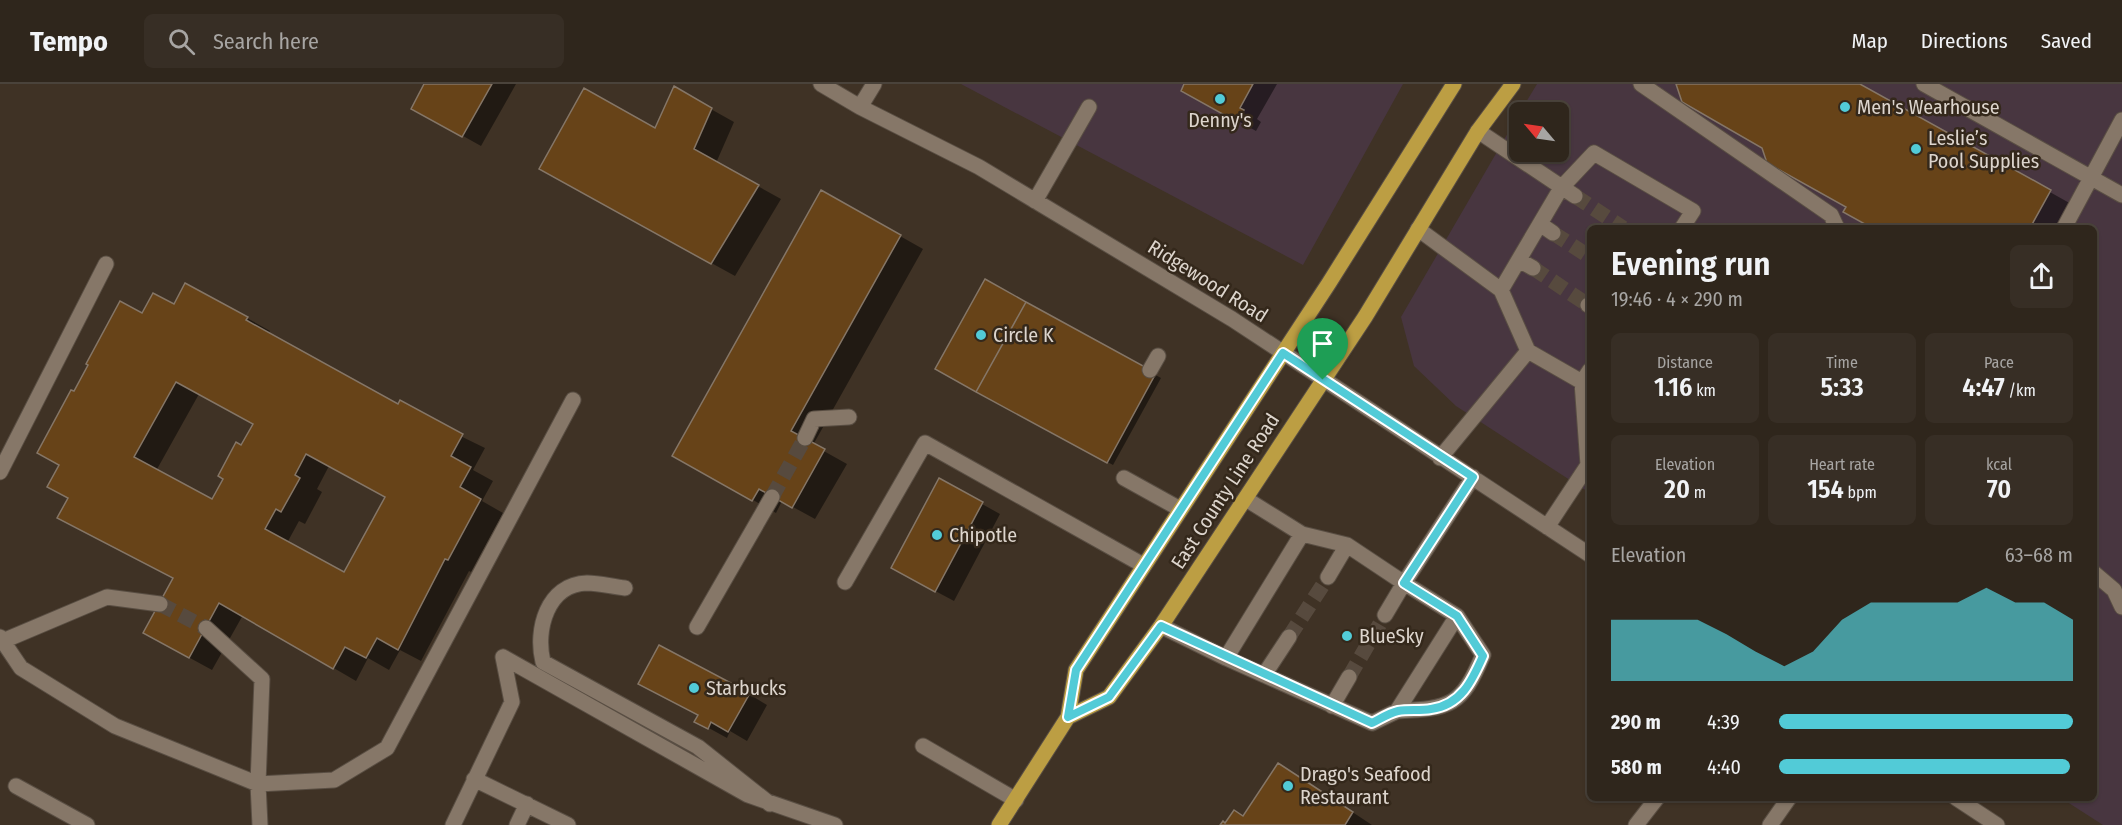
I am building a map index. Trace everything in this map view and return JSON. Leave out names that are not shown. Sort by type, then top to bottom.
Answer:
[{"type":"main road","name":"East County Line Road","points":[[999,825],[1068,717],[1076,670],[1283,353],[1454,84]]},
{"type":"main road","name":"East County Line Road","points":[[1068,717],[1109,697],[1161,626],[1323,380],[1478,131],[1513,84]]},
{"type":"street","name":"Ridgewood Road","points":[[821,84],[860,107],[979,166],[1283,353],[1587,553]]},
{"type":"street","points":[[860,107],[874,84]]},
{"type":"street","points":[[1641,84],[1831,215],[1836,225]]},
{"type":"street","points":[[1924,84],[2122,195]]},
{"type":"street","points":[[1035,201],[1089,107]]},
{"type":"street","points":[[2066,225],[2122,120]]},
{"type":"street","points":[[1478,131],[1575,196]]},
{"type":"street","points":[[1501,291],[1561,188],[1594,153],[1693,212],[1684,225]]},
{"type":"street","points":[[1539,224],[1553,233]]},
{"type":"street","points":[[1418,229],[1501,291],[1528,351],[1586,376],[1587,420]]},
{"type":"street","points":[[1519,260],[1533,268]]},
{"type":"street","points":[[0,472],[106,264]]},
{"type":"street","points":[[1440,458],[1528,351]]},
{"type":"street","points":[[1150,370],[1158,356]]},
{"type":"street","points":[[160,604],[107,597],[2,639],[21,668],[115,726],[258,784],[334,780],[387,748],[573,400]]},
{"type":"street","points":[[805,438],[814,419],[849,417]]},
{"type":"street","points":[[845,582],[925,444],[1143,565]]},
{"type":"street","points":[[1547,527],[1587,467]]},
{"type":"street","points":[[1385,615],[1473,477]]},
{"type":"street","points":[[1124,478],[1180,509]]},
{"type":"street","points":[[697,627],[772,496]]},
{"type":"street","points":[[1161,626],[1226,658],[1372,723],[1397,711],[1430,710],[1448,705],[1461,696],[1483,656],[1457,616],[1347,545],[1302,534],[1246,499]]},
{"type":"street","points":[[1226,658],[1302,534]]},
{"type":"street","points":[[1328,577],[1347,545]]},
{"type":"street","points":[[2097,576],[2114,590],[2122,607]]},
{"type":"street","points":[[625,588],[586,583],[570,588],[556,597],[541,626],[539,644],[543,662],[698,747],[770,804]]},
{"type":"street","points":[[1397,711],[1457,616]]},
{"type":"street","points":[[206,628],[262,679],[258,784],[260,825]]},
{"type":"street","points":[[1264,675],[1288,637]]},
{"type":"street","points":[[453,825],[512,702],[502,657],[748,795],[835,825]]},
{"type":"street","points":[[1332,706],[1349,677]]},
{"type":"street","points":[[923,746],[1016,800]]},
{"type":"street","points":[[474,779],[527,804],[562,824]]},
{"type":"street","points":[[16,786],[87,825]]},
{"type":"street","points":[[1636,825],[1655,801]]},
{"type":"street","points":[[1770,825],[1787,801]]},
{"type":"street","points":[[1961,801],[1997,825]]},
{"type":"street","points":[[517,825],[527,804]]},
{"type":"shaded area","points":[[961,84],[1403,84],[1303,265]]},
{"type":"shaded area","points":[[1537,84],[2122,84],[2122,825],[2103,825],[2066,801],[2097,801],[2097,225],[1587,225],[1587,491],[1456,406],[1414,366],[1401,317],[1509,131],[1509,162],[1569,162],[1569,102],[1526,102]]},
{"type":"building","points":[[424,84],[492,84],[462,137],[411,109]]},
{"type":"building","name":"Denny's","points":[[1184,84],[1253,84],[1240,108],[1244,110],[1237,122],[1181,91]]},
{"type":"building","points":[[1676,84],[1860,84],[2051,190],[2032,225],[1867,225],[1843,212],[1846,207],[1767,163],[1762,148],[1682,102]]},
{"type":"building","points":[[674,86],[712,108],[694,149],[759,185],[711,264],[539,169],[584,88],[655,128]]},
{"type":"building","points":[[821,190],[901,235],[791,431],[825,449],[792,508],[759,489],[752,501],[672,456]]},
{"type":"building","name":"Circle K","points":[[985,279],[1026,302],[976,392],[935,369]]},
{"type":"building","points":[[185,283],[248,317],[246,320],[398,404],[400,400],[463,434],[451,456],[471,467],[460,487],[481,499],[448,560],[445,559],[398,650],[377,638],[366,658],[345,647],[333,669],[219,603],[189,658],[143,633],[173,578],[57,518],[68,498],[47,487],[59,465],[37,453],[71,390],[74,391],[120,301],[142,313],[153,293],[174,304]],"holes":[[[176,382],[253,424],[241,445],[236,442],[218,476],[223,479],[212,499],[134,457]],[[306,454],[385,497],[344,572],[265,529],[276,509],[281,512],[300,478],[295,475]]]},
{"type":"building","points":[[1026,302],[1156,373],[1107,463],[976,392]]},
{"type":"building","name":"Chipotle","points":[[939,478],[983,502],[935,592],[891,568]]},
{"type":"building","name":"Starbucks","points":[[659,645],[750,693],[728,732],[711,722],[708,729],[694,722],[698,715],[638,684]]},
{"type":"building","name":"Drago's Seafood Restaurant","points":[[1278,763],[1353,812],[1345,825],[1220,825],[1223,821],[1225,823],[1234,810],[1243,816]]},
{"type":"tunnel","points":[[1575,196],[1618,225]]},
{"type":"tunnel","points":[[1553,233],[1587,255]]},
{"type":"tunnel","points":[[1533,268],[1587,304]]},
{"type":"tunnel","points":[[772,497],[805,438]]},
{"type":"tunnel","points":[[1289,637],[1328,577]]},
{"type":"tunnel","points":[[160,604],[206,628]]},
{"type":"tunnel","points":[[1349,677],[1385,615]]},
{"type":"place","name":"Denny's","points":[[1220,99]]},
{"type":"place","name":"Men's Wearhouse","points":[[1845,107]]},
{"type":"place","name":"Leslie’s Pool Supplies","points":[[1916,149]]},
{"type":"place","name":"Circle K","points":[[981,335]]},
{"type":"place","name":"Chipotle","points":[[937,535]]},
{"type":"place","name":"BlueSky","points":[[1347,636]]},
{"type":"place","name":"Starbucks","points":[[694,688]]},
{"type":"place","name":"Drago's Seafood Restaurant","points":[[1288,786]]},
{"type":"route","points":[[1283,353],[1323,380],[1440,458],[1473,477],[1404,583],[1457,616],[1483,656],[1461,696],[1448,705],[1430,710],[1397,711],[1372,723],[1226,658],[1161,626],[1109,697],[1068,717],[1076,670],[1283,353]]}]
